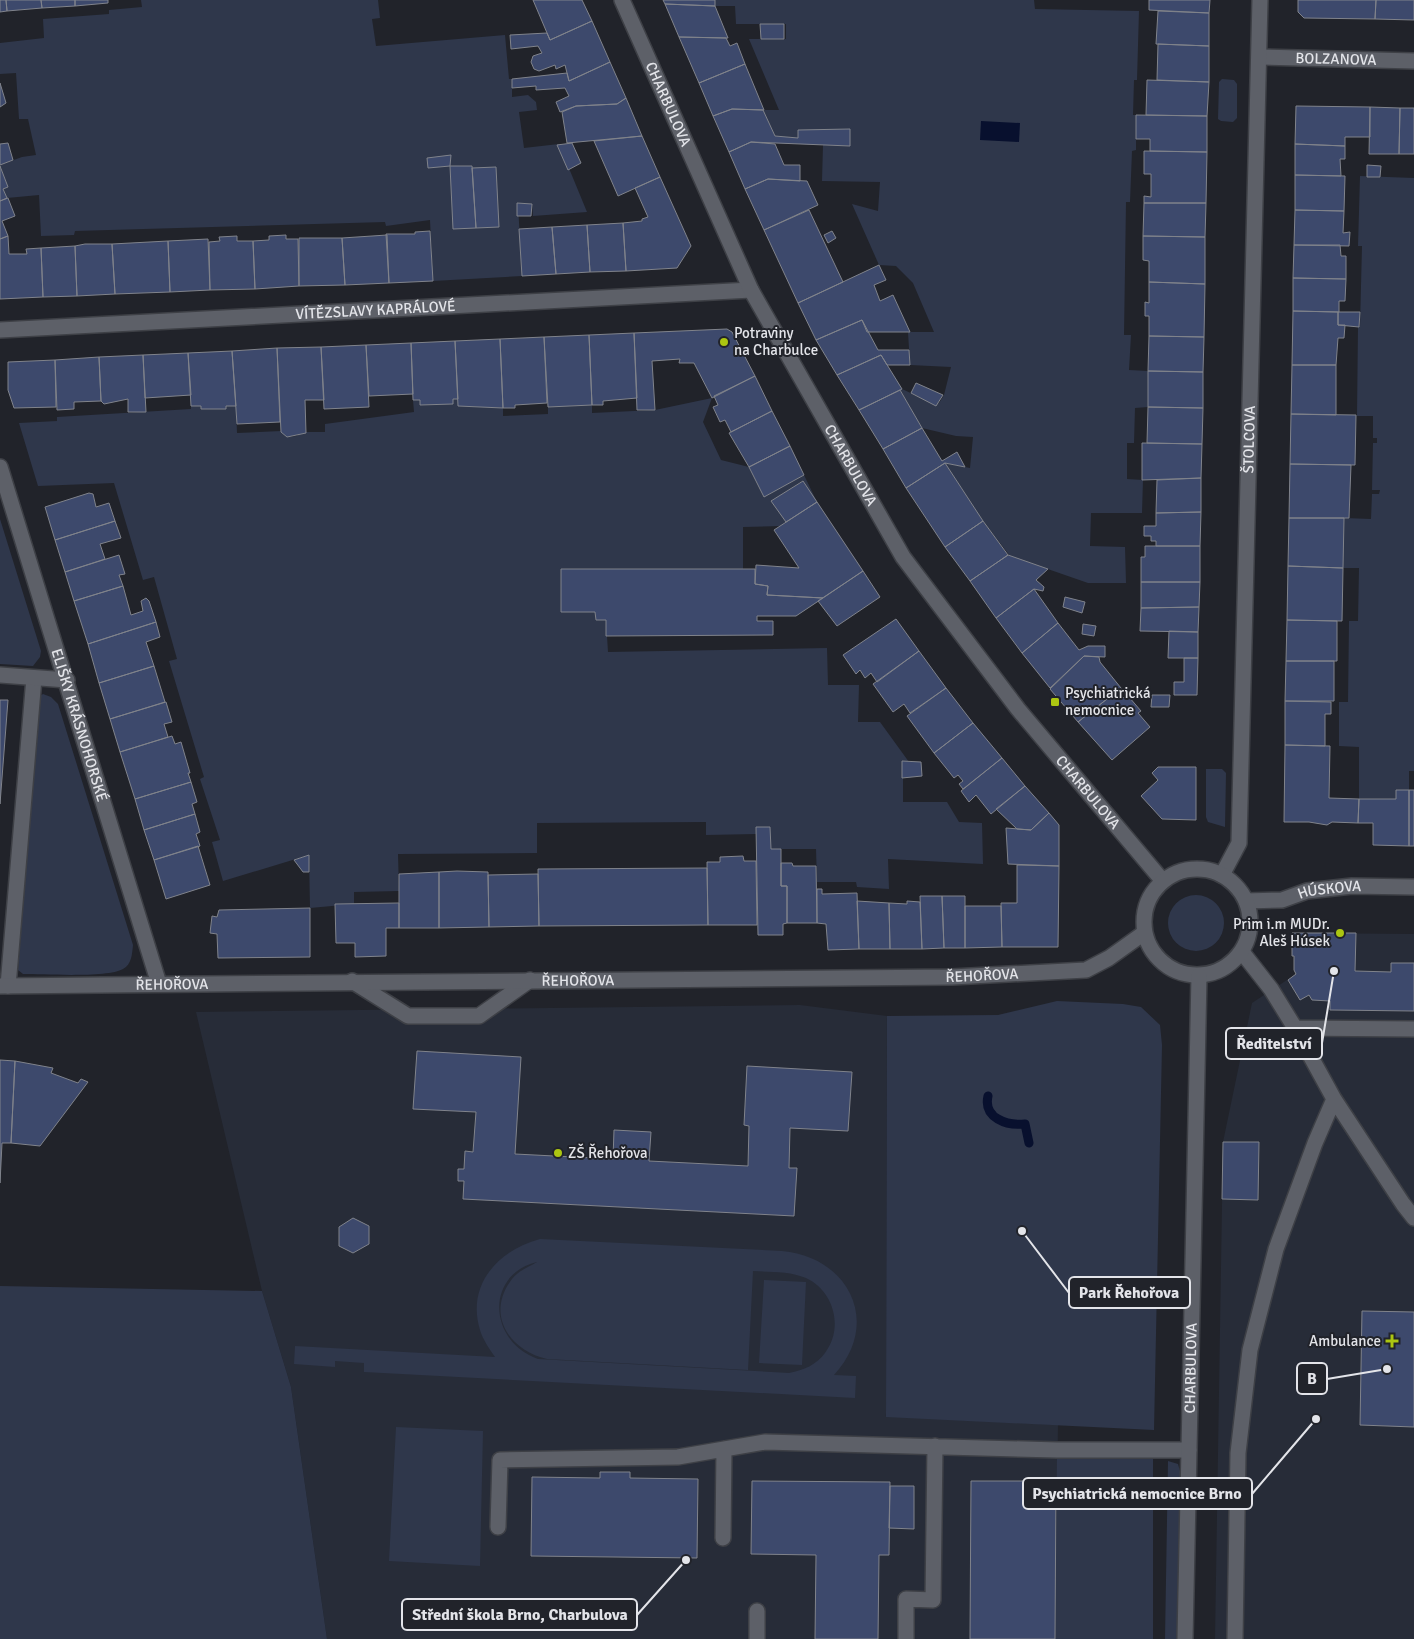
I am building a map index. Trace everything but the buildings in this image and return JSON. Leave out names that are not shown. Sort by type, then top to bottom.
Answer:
[{"type":"street","name":"CHARBULOVA","points":[[622,0],[752,290],[903,557],[1018,709],[1162,880]]},
{"type":"street","name":"ŠTOLCOVA","points":[[1222,874],[1239,843],[1260,0]]},
{"type":"street","name":"BOLZANOVA","points":[[1260,57],[1414,61]]},
{"type":"street","name":"VÍTĚZSLAVY KAPRÁLOVÉ","points":[[0,330],[752,290]]},
{"type":"street","name":"ELIŠKY KRÁSNOHORSKÉ","points":[[0,467],[159,984]]},
{"type":"street","points":[[0,675],[67,680]]},
{"type":"street","points":[[4,986],[34,678]]},
{"type":"street","points":[[1193,868],[1222,874],[1236,886],[1246,901],[1250,913],[1250,927],[1242,952],[1232,962],[1216,972],[1199,976],[1184,974],[1170,968],[1158,959],[1149,947],[1144,933],[1143,917],[1147,902],[1162,880],[1179,871],[1193,868]]},
{"type":"street","name":"HÚSKOVA","points":[[1246,901],[1282,900],[1307,891],[1352,886],[1414,887]]},
{"type":"street","name":"ŘEHOŘOVA","points":[[4,986],[352,981],[952,977],[1086,970],[1109,958],[1144,933]]},
{"type":"street","points":[[1242,952],[1271,989],[1334,1099],[1402,1204],[1414,1218]]},
{"type":"street","name":"CHARBULOVA","points":[[1185,1639],[1199,976]]},
{"type":"street","points":[[352,981],[408,1016],[479,1016],[530,980]]},
{"type":"street","points":[[1295,1028],[1414,1029]]},
{"type":"street","points":[[1235,1639],[1238,1453],[1250,1350],[1276,1249],[1314,1143],[1334,1099]]},
{"type":"street","points":[[498,1527],[500,1460],[678,1457],[765,1442],[1189,1450]]},
{"type":"street","points":[[906,1639],[906,1600],[933,1600],[935,1446]]},
{"type":"street","points":[[722,1538],[724,1449]]},
{"type":"street","points":[[757,1611],[757,1639]]},
{"type":"shaded area","points":[[141,0],[378,0],[380,18],[372,19],[376,46],[505,35],[509,79],[512,79],[512,97],[528,95],[536,102],[537,110],[519,112],[524,148],[559,144],[587,212],[533,216],[532,204],[518,204],[522,276],[433,281],[430,220],[386,226],[385,222],[75,231],[74,235],[41,236],[39,195],[7,198],[3,189],[8,187],[0,165],[22,157],[36,155],[28,119],[19,119],[16,73],[0,74],[0,43],[44,38],[43,19],[109,14],[109,10],[142,7]]},
{"type":"shaded area","points":[[715,0],[1034,0],[1035,9],[1139,11],[1137,80],[1134,80],[1133,115],[1136,115],[1136,150],[1132,151],[1130,202],[1126,202],[1124,335],[1131,335],[1129,370],[1148,371],[1148,407],[1135,408],[1134,443],[1127,443],[1127,479],[1143,480],[1142,513],[1091,513],[1090,546],[1125,547],[1126,583],[1088,583],[1010,556],[983,521],[945,463],[970,468],[973,437],[956,436],[922,428],[900,390],[902,389],[934,404],[939,403],[944,395],[951,367],[910,365],[908,332],[934,332],[913,283],[896,266],[879,265],[852,204],[878,211],[880,182],[822,181],[823,145],[850,146],[798,131],[798,138],[775,136],[763,110],[779,110],[749,39],[786,39],[786,24],[736,24],[735,6],[715,6]]},
{"type":"shaded area","points":[[1222,79],[1234,80],[1237,84],[1237,118],[1233,122],[1218,119],[1219,82]]},
{"type":"shaded area","points":[[981,121],[1020,123],[1019,142],[980,140]]},
{"type":"shaded area","points":[[1360,176],[1414,178],[1414,771],[1409,771],[1409,790],[1396,790],[1396,799],[1359,799],[1359,747],[1339,746],[1339,702],[1348,702],[1349,621],[1358,621],[1359,568],[1343,568],[1344,518],[1371,519],[1372,494],[1379,494],[1380,490],[1372,490],[1373,443],[1377,443],[1377,438],[1373,438],[1373,416],[1357,416],[1358,326],[1360,326],[1362,246],[1358,246]]},
{"type":"shaded area","points":[[712,398],[703,422],[721,460],[749,467],[764,497],[804,475],[817,502],[802,481],[772,501],[786,522],[781,526],[743,527],[743,569],[561,569],[561,611],[595,612],[596,620],[606,620],[608,652],[827,648],[828,685],[859,685],[858,722],[880,722],[909,762],[903,763],[903,802],[947,802],[959,822],[982,823],[983,864],[888,859],[889,889],[857,887],[856,882],[817,882],[816,849],[771,849],[770,827],[756,827],[756,834],[706,835],[706,822],[537,823],[537,853],[398,854],[399,891],[354,892],[354,904],[310,908],[309,855],[223,881],[212,842],[220,840],[200,779],[204,777],[169,661],[177,659],[154,577],[143,580],[114,483],[38,486],[19,423],[57,421],[57,417],[191,409],[191,406],[201,406],[201,409],[226,409],[226,406],[236,406],[237,433],[281,431],[287,437],[297,436],[300,432],[325,432],[325,424],[414,412],[413,400],[420,400],[420,405],[453,404],[453,399],[458,399],[459,406],[503,408],[503,416],[548,414],[548,407],[592,405],[592,413],[655,410]]},
{"type":"shaded area","points":[[0,519],[41,651],[40,657],[33,666],[0,664]]},
{"type":"shaded area","points":[[43,694],[51,697],[58,704],[133,945],[131,959],[126,967],[115,972],[90,975],[60,975],[23,974],[18,970],[40,696]]},
{"type":"shaded area","points":[[1206,769],[1222,769],[1226,773],[1225,827],[1208,822],[1206,817]]},
{"type":"shaded area","points":[[1191,895],[1201,895],[1216,903],[1222,912],[1224,923],[1222,934],[1216,943],[1201,951],[1191,951],[1180,946],[1173,939],[1168,928],[1168,918],[1173,907],[1180,900]]},
{"type":"shaded area","points":[[1292,933],[1414,934],[1414,1639],[1215,1639],[1223,1142],[1252,1003],[1296,974],[1294,956],[1292,956]]},
{"type":"shaded area","points":[[1057,1001],[1123,1004],[1141,1007],[1160,1025],[1162,1045],[1154,1430],[886,1417],[887,1016],[998,1015]]},
{"type":"shaded area","points":[[800,1005],[887,1016],[886,1416],[1058,1425],[1055,1639],[327,1639],[291,1387],[262,1291],[196,1012]]},
{"type":"shaded area","points":[[540,1239],[782,1251],[805,1256],[825,1266],[841,1279],[851,1296],[856,1314],[856,1335],[848,1355],[834,1375],[856,1376],[855,1398],[364,1372],[364,1363],[335,1361],[335,1367],[294,1364],[295,1346],[495,1357],[484,1341],[480,1330],[477,1313],[478,1298],[482,1284],[489,1271],[511,1251]],"holes":[[[537,1262],[521,1271],[512,1279],[504,1292],[501,1317],[505,1329],[512,1339],[522,1348],[547,1359],[748,1370],[753,1271],[794,1274],[816,1284],[829,1301],[833,1311],[834,1333],[831,1343],[818,1361],[805,1369],[789,1373],[538,1359],[522,1350],[510,1339],[502,1324],[499,1309],[501,1294],[508,1280],[520,1269]]]},
{"type":"shaded area","points":[[764,1280],[806,1282],[802,1365],[759,1363]]},
{"type":"shaded area","points":[[0,1286],[262,1291],[291,1387],[327,1639],[0,1639]]},
{"type":"shaded area","points":[[396,1427],[483,1431],[480,1566],[389,1561]]},
{"type":"shaded area","points":[[1057,1455],[1153,1456],[1153,1639],[1055,1639]]},
{"type":"shaded area","points":[[1168,1461],[1178,1464],[1181,1475],[1179,1639],[1165,1639]]},
{"type":"waterway","points":[[988,1096],[987,1104],[989,1110],[998,1119],[1011,1124],[1025,1124],[1029,1143]]},
{"type":"place","name":"Potraviny na Charbulce","points":[[724,342]]},
{"type":"place","name":"Psychiatrická nemocnice","points":[[1055,702]]},
{"type":"place","name":"Prim i.m MUDr. Aleš Húsek","points":[[1340,933]]},
{"type":"place","name":"Ředitelství","points":[[1334,971]]},
{"type":"place","name":"ZŠ Řehořova","points":[[558,1153]]},
{"type":"place","name":"Park Řehořova","points":[[1022,1231]]},
{"type":"place","name":"Ambulance","points":[[1392,1341]]},
{"type":"place","name":"B","points":[[1387,1369]]},
{"type":"place","name":"Psychiatrická nemocnice Brno","points":[[1316,1419]]},
{"type":"place","name":"Střední škola Brno, Charbulova","points":[[686,1560]]}]
